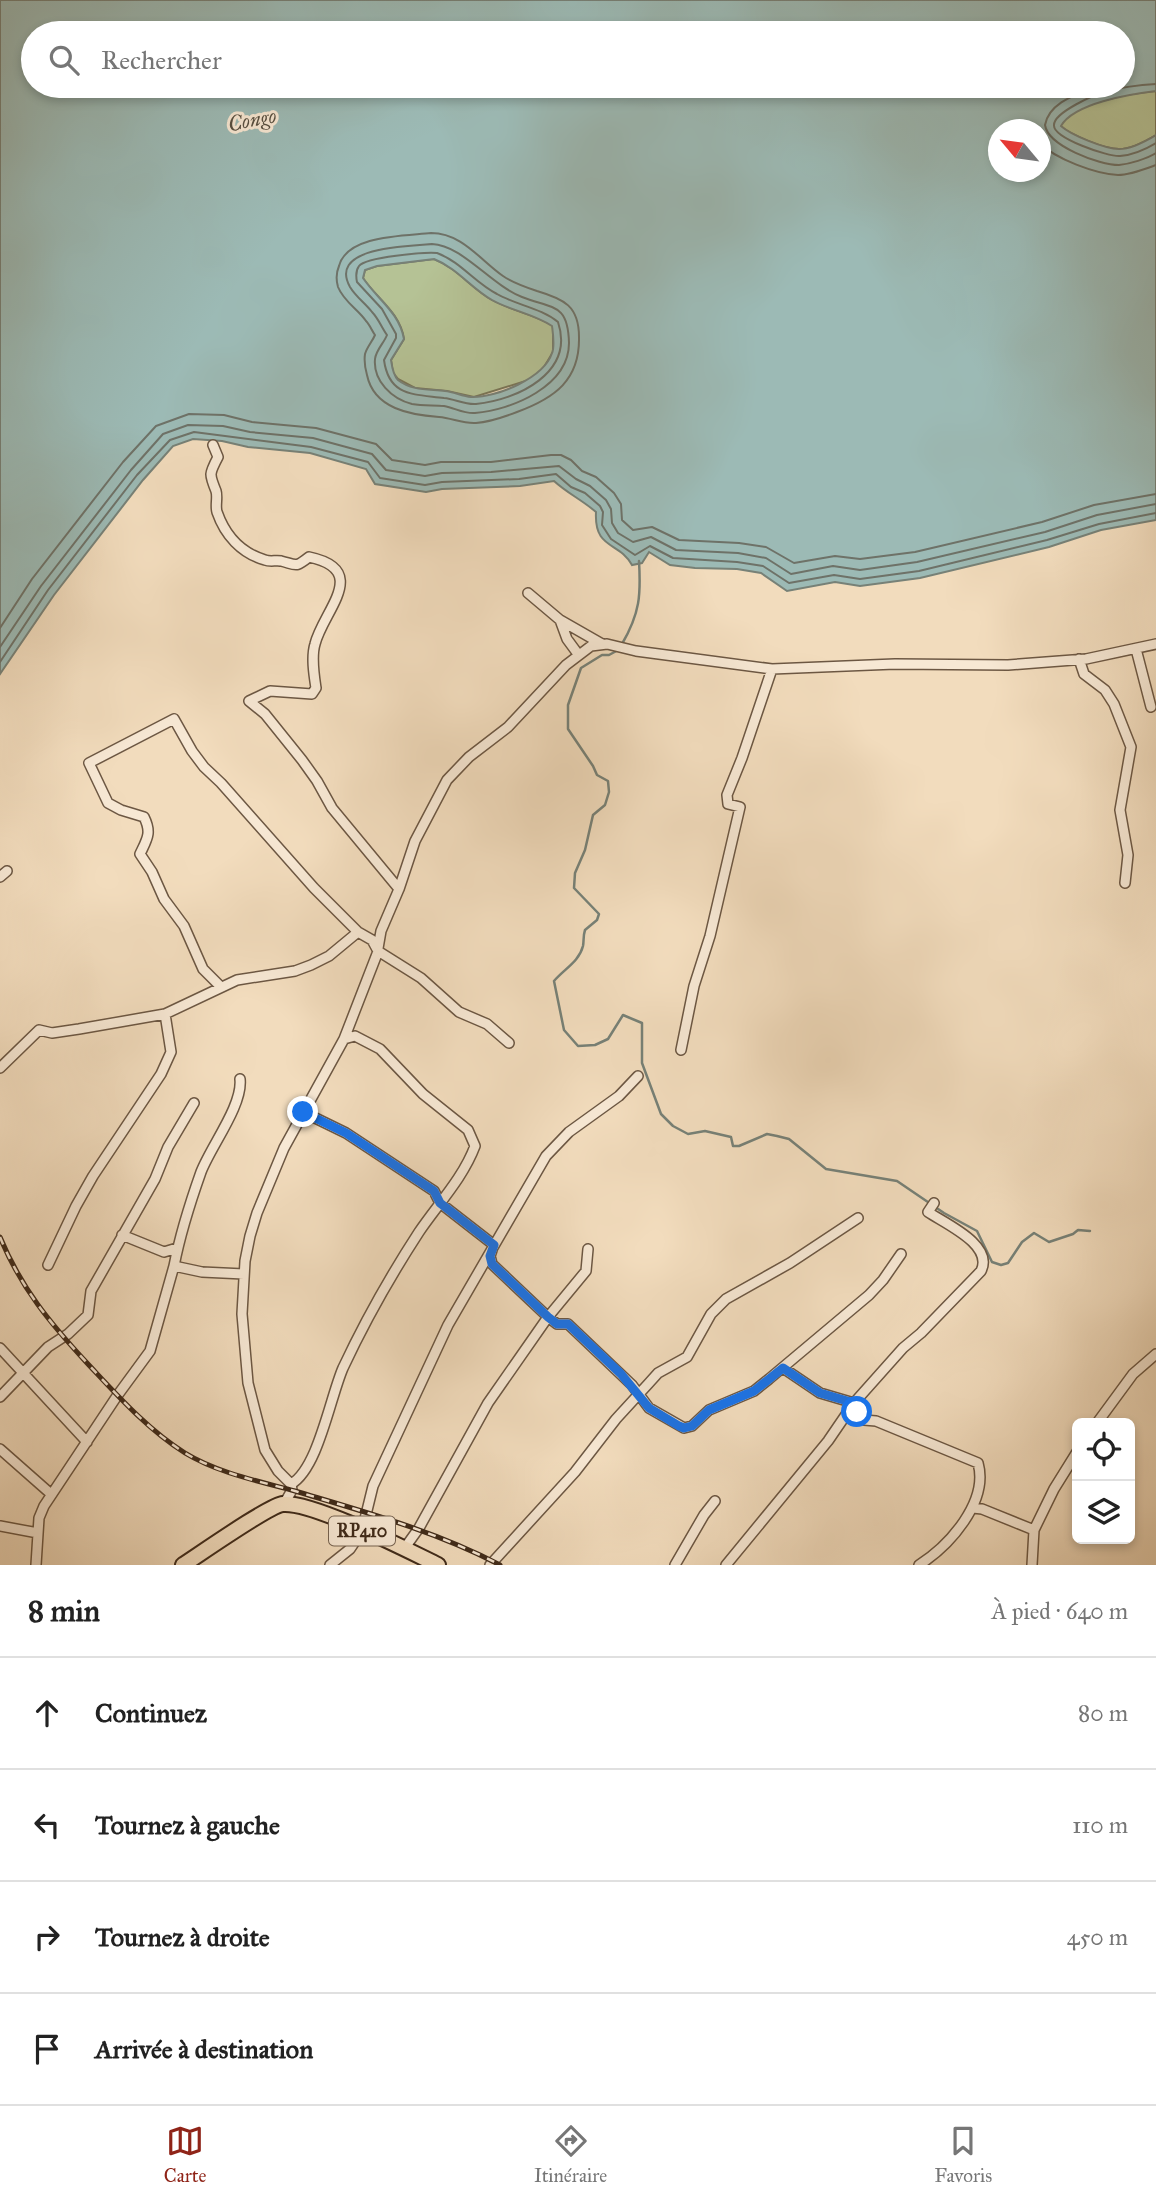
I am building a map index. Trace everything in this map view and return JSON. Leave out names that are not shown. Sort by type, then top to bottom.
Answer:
[{"type":"main road","name":"RP410","points":[[284,1504],[320,1513],[438,1565]]},
{"type":"main road","points":[[183,1565],[268,1510],[284,1504]]},
{"type":"street","points":[[213,445],[218,457],[210,472],[211,485],[216,492],[216,510],[237,546],[264,560],[282,561],[290,565],[302,564],[309,557],[320,559],[340,576],[342,587],[314,644],[316,688],[312,694],[270,691],[249,701],[265,715],[302,760],[332,808],[399,889]]},
{"type":"street","points":[[528,593],[560,620],[602,644]]},
{"type":"street","points":[[560,620],[567,639],[578,654]]},
{"type":"street","points":[[284,1504],[292,1490],[291,1484],[278,1471],[265,1450],[248,1383],[242,1314],[244,1274],[257,1213],[284,1148],[344,1039],[415,841],[447,780],[469,757],[508,727],[578,654],[591,646],[602,644],[772,669],[895,664],[1008,665],[1079,659],[1156,644]]},
{"type":"street","points":[[1136,649],[1151,707]]},
{"type":"street","points":[[1079,659],[1084,674],[1105,690],[1114,704],[1130,747],[1121,810],[1128,855],[1125,883]]},
{"type":"street","points":[[681,1050],[694,986],[710,936],[740,807],[728,804],[727,795],[772,669]]},
{"type":"street","points":[[220,986],[203,969],[184,926],[164,899],[152,872],[140,854],[148,837],[149,827],[144,817],[108,803],[89,763],[174,719],[192,751],[205,767],[314,888],[358,932],[372,940],[377,951],[421,978],[459,1012],[487,1024],[509,1043]]},
{"type":"street","points":[[0,1068],[39,1030],[52,1033],[165,1014],[237,980],[295,971],[311,965],[329,956],[358,932]]},
{"type":"street","points":[[48,1265],[93,1176],[161,1074],[171,1052],[165,1014]]},
{"type":"street","points":[[291,1484],[299,1480],[311,1461],[340,1376],[358,1338],[394,1273],[475,1146],[468,1130],[423,1094],[380,1049],[355,1036],[344,1039]]},
{"type":"street","points":[[331,1565],[350,1549],[362,1531],[373,1486],[447,1325],[545,1156],[569,1132],[619,1096],[638,1076]]},
{"type":"street","points":[[36,1565],[38,1533],[44,1506],[150,1351],[177,1248],[202,1171],[241,1087],[240,1079]]},
{"type":"street","points":[[0,1397],[48,1347],[68,1334],[88,1315],[91,1292],[155,1179],[168,1147],[194,1103]]},
{"type":"street","points":[[303,1112],[367,1146],[434,1191],[440,1203],[494,1245]]},
{"type":"street","points":[[726,1565],[828,1441],[841,1418],[903,1348],[955,1299],[984,1265],[981,1250],[967,1237],[928,1212],[934,1203]]},
{"type":"street","points":[[490,1565],[575,1472],[638,1394],[658,1373],[687,1357],[710,1314],[726,1299],[858,1218]]},
{"type":"street","points":[[122,1235],[164,1252],[177,1248]]},
{"type":"street","points":[[494,1245],[490,1256],[492,1264],[548,1317],[557,1324],[568,1324],[621,1374],[649,1408],[679,1426],[688,1428],[709,1410],[754,1391],[783,1368],[869,1296],[901,1254]]},
{"type":"street","points":[[404,1549],[419,1528],[488,1403],[548,1317],[586,1272],[588,1249]]},
{"type":"street","points":[[174,1266],[202,1272],[244,1274]]},
{"type":"street","points":[[0,1348],[87,1442]]},
{"type":"street","points":[[1101,1418],[1133,1374],[1156,1354]]},
{"type":"street","points":[[783,1368],[820,1393],[854,1403]]},
{"type":"street","points":[[854,1403],[864,1420],[876,1421],[978,1464],[982,1476],[973,1508],[945,1547],[919,1565]]},
{"type":"street","points":[[0,1449],[51,1494]]},
{"type":"street","points":[[1032,1565],[1034,1530],[1072,1460]]},
{"type":"street","points":[[675,1565],[715,1501]]},
{"type":"street","points":[[973,1508],[982,1509],[1034,1530]]},
{"type":"street","points":[[0,1526],[38,1533]]},
{"type":"green space","points":[[1156,91],[1156,135],[1143,142],[1124,149],[1105,147],[1060,126],[1067,118],[1089,105],[1114,98],[1135,98],[1135,94]]},
{"type":"green space","points":[[434,259],[492,300],[553,326],[553,352],[544,367],[532,379],[474,397],[415,388],[398,379],[393,373],[391,360],[404,339],[402,329],[393,313],[363,278],[365,270]]},
{"type":"water","name":"Congo","points":[[0,0],[1156,0],[1156,91],[1135,94],[1135,21],[21,21],[21,98],[1114,98],[1078,111],[1061,126],[1088,141],[1119,149],[1133,146],[1156,135],[1156,520],[1101,530],[1049,547],[920,578],[860,586],[835,582],[787,591],[761,573],[670,565],[649,552],[642,563],[632,565],[627,557],[603,539],[596,524],[596,512],[554,481],[426,492],[375,484],[366,469],[310,453],[193,439],[173,446],[143,480],[54,595],[0,674]],"holes":[[[434,259],[492,300],[552,326],[552,353],[539,371],[506,390],[471,397],[421,389],[398,380],[391,360],[404,339],[393,313],[363,278],[365,270]]]},
{"type":"waterway","points":[[622,644],[633,623],[638,604],[639,561]]},
{"type":"waterway","points":[[620,649],[609,655],[602,655],[581,668],[568,705],[568,729],[597,775],[608,781],[609,792],[605,805],[593,815],[585,850],[575,873],[574,888],[599,914],[597,920],[585,930],[578,957],[554,981],[564,1030],[578,1046],[595,1045],[608,1039],[623,1015],[642,1023],[642,1063],[661,1114],[673,1126],[688,1134],[705,1131],[731,1137],[733,1146],[767,1134],[777,1136],[789,1139],[826,1169],[897,1181],[944,1213],[977,1231],[992,1262],[1001,1265],[1008,1263],[1022,1242],[1034,1233],[1049,1242],[1078,1230],[1090,1231]]},
{"type":"railway","points":[[0,1237],[27,1289],[61,1334],[133,1411],[185,1453],[225,1471],[425,1532],[500,1565]]},
{"type":"route","points":[[303,1112],[346,1133],[434,1191],[440,1203],[494,1245],[490,1256],[492,1264],[548,1317],[557,1324],[568,1324],[632,1385],[649,1408],[679,1426],[692,1426],[709,1410],[754,1391],[783,1368],[820,1393],[854,1403],[857,1412]]}]
